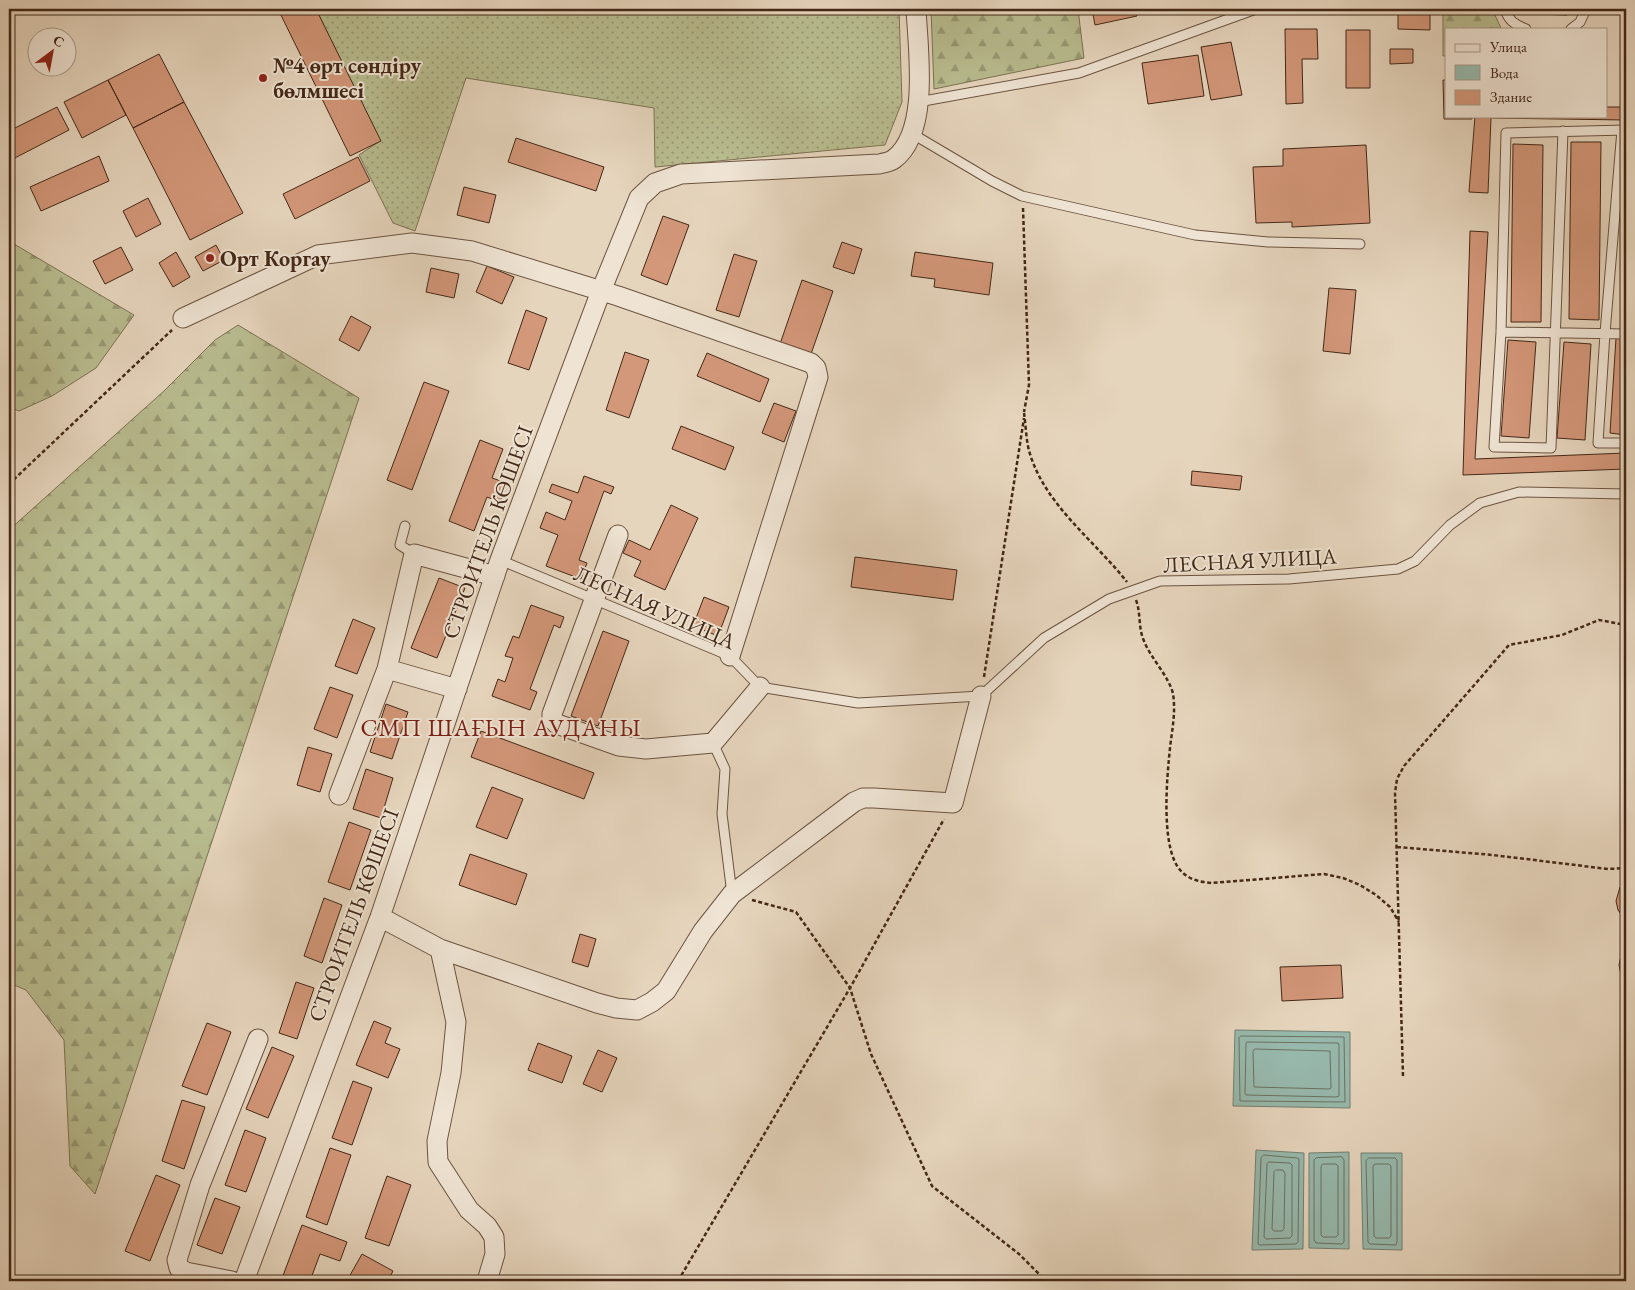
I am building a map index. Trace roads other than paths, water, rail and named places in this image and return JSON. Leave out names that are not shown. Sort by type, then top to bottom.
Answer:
[{"type":"street","name":"СТРОИТЕЛЬ КӨШЕСІ","points":[[244,1281],[380,917],[497,568],[601,291],[639,198],[655,183],[681,174],[879,164],[892,160],[901,152],[912,134],[917,118],[919,85],[916,9]]},
{"type":"street","points":[[184,318],[318,255],[412,243],[472,251],[601,291],[811,364],[816,368],[818,377],[730,656]]},
{"type":"street","points":[[618,535],[593,598],[552,714],[552,719],[557,724],[619,746],[646,749],[713,743],[760,687]]},
{"type":"street","points":[[339,794],[387,668],[414,554],[497,568]]},
{"type":"street","points":[[387,668],[457,689]]},
{"type":"street","points":[[380,917],[440,949],[597,1003],[616,1008],[636,1010],[652,1002],[666,991],[703,931],[732,894],[854,802],[863,798],[874,798],[953,803],[981,696]]},
{"type":"street","points":[[440,949],[456,1022],[451,1073],[437,1141],[438,1162],[469,1210],[487,1226],[494,1237],[495,1254],[487,1281]]},
{"type":"street","points":[[232,1281],[186,1272],[179,1268],[177,1260],[200,1185],[258,1039]]},
{"type":"lane","points":[[918,102],[1079,73],[1256,9]]},
{"type":"lane","points":[[1504,9],[1506,16],[1517,26],[1523,28]]},
{"type":"lane","points":[[1572,28],[1580,22],[1586,9]]},
{"type":"lane","points":[[1564,131],[1551,448],[1494,447],[1500,332],[1506,132],[1564,131],[1624,130],[1605,333],[1598,443],[1626,443]]},
{"type":"lane","points":[[912,134],[992,181],[1022,196],[1195,236],[1268,242],[1360,244]]},
{"type":"lane","points":[[1500,332],[1626,334]]},
{"type":"lane","name":"ЛЕСНАЯ УЛИЦА","points":[[981,696],[1044,638],[1108,599],[1160,581],[1289,579],[1398,569],[1415,561],[1450,525],[1480,503],[1519,492],[1626,494]]},
{"type":"lane","points":[[405,526],[400,545],[414,554]]},
{"type":"lane","name":"ЛЕСНАЯ УЛИЦА","points":[[497,568],[593,598],[730,656],[760,687]]},
{"type":"lane","points":[[760,687],[858,703],[981,696]]},
{"type":"lane","points":[[713,743],[725,769],[722,814],[732,894]]},
{"type":"water","points":[[1235,1030],[1350,1032],[1350,1108],[1233,1106]]},
{"type":"water","points":[[1256,1150],[1304,1153],[1303,1249],[1252,1250]]},
{"type":"water","points":[[1349,1152],[1349,1249],[1309,1248],[1309,1153]]},
{"type":"water","points":[[1361,1153],[1402,1153],[1402,1250],[1363,1249]]},
{"type":"place","name":"№4 өрт сөндіру бөлмшесі","points":[[263,78]]},
{"type":"place","name":"Орт Коргау","points":[[210,258]]},
{"type":"district","name":"СМП ШАҒЫН АУДАНЫ","points":[[501,728]]}]
